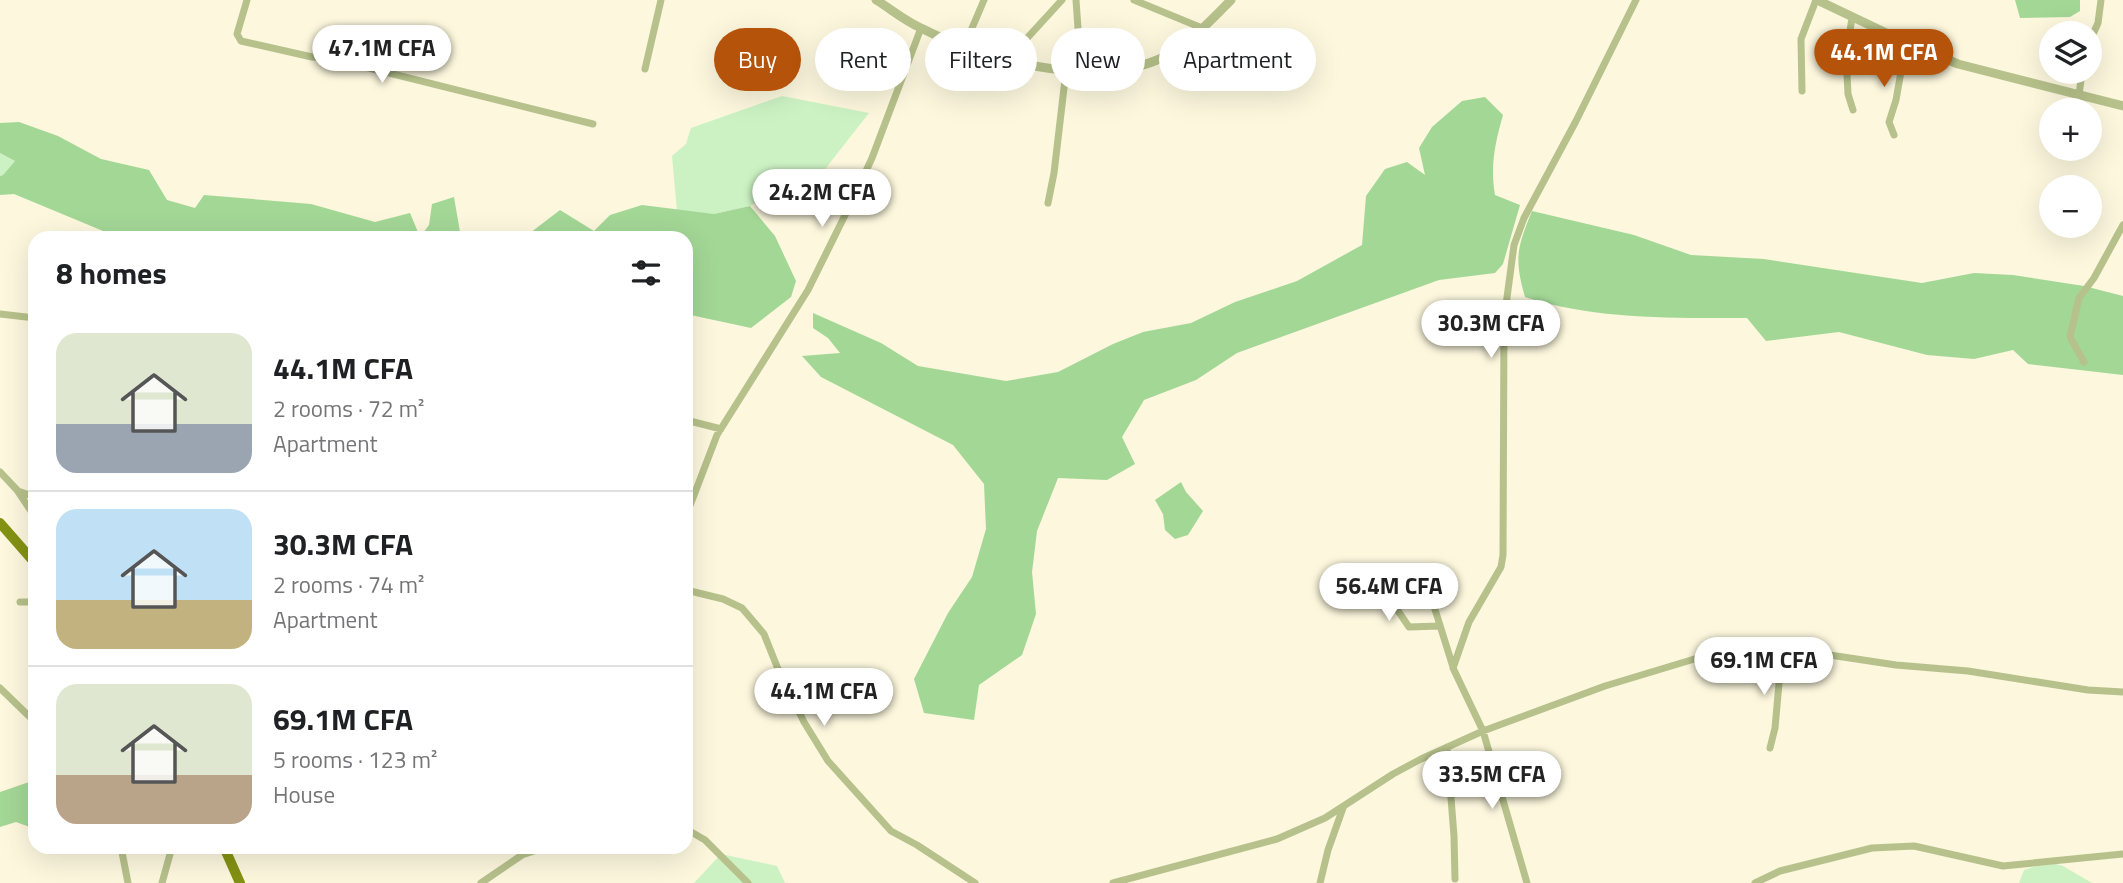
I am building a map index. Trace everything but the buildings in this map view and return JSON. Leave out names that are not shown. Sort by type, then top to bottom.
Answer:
[{"type":"main road","points":[[0,523],[28,555]]},
{"type":"main road","points":[[227,854],[240,883]]},
{"type":"street","points":[[247,0],[237,34],[241,41],[333,59],[593,124]]},
{"type":"street","points":[[645,69],[661,0]]},
{"type":"street","points":[[876,0],[925,30]]},
{"type":"street","points":[[972,28],[984,0]]},
{"type":"street","points":[[1037,28],[1062,0]]},
{"type":"street","points":[[1076,0],[1078,28]]},
{"type":"street","points":[[1134,0],[1202,28],[1231,0]]},
{"type":"street","points":[[1453,668],[1469,622],[1501,567],[1503,555],[1504,320],[1514,245],[1524,218],[1636,0]]},
{"type":"street","points":[[1802,91],[1801,39],[1816,0],[1906,43],[1958,64],[2123,106]]},
{"type":"street","points":[[2098,21],[2101,0]]},
{"type":"street","points":[[1852,18],[1846,56],[1848,94],[1853,110]]},
{"type":"street","points":[[693,499],[721,429],[808,290],[872,158],[920,28]]},
{"type":"street","points":[[1894,135],[1889,122],[1896,100],[1906,43]]},
{"type":"street","points":[[2079,95],[2080,84]]},
{"type":"street","points":[[1048,203],[1064,91]]},
{"type":"street","points":[[2084,362],[2070,337],[2079,298],[2094,278],[2123,225]]},
{"type":"street","points":[[0,314],[28,317]]},
{"type":"street","points":[[693,421],[721,429]]},
{"type":"street","points":[[0,472],[28,506]]},
{"type":"street","points":[[17,490],[28,494]]},
{"type":"street","points":[[1352,571],[1390,599],[1409,627],[1439,626]]},
{"type":"street","points":[[1423,571],[1453,668],[1483,731],[1527,883]]},
{"type":"street","points":[[693,592],[723,599],[742,608],[764,634],[804,722],[828,761],[891,831],[975,883]]},
{"type":"street","points":[[20,602],[28,602]]},
{"type":"street","points":[[1113,883],[1277,839],[1343,808],[1393,774],[1483,731],[1593,690],[1687,659],[1719,652],[1782,650],[1838,655],[1896,665],[1968,671],[2088,690],[2123,692]]},
{"type":"street","points":[[1770,748],[1775,728],[1782,650]]},
{"type":"street","points":[[0,688],[28,715]]},
{"type":"street","points":[[1447,747],[1455,879]]},
{"type":"street","points":[[1320,883],[1343,808]]},
{"type":"street","points":[[693,833],[705,840],[748,883]]},
{"type":"street","points":[[1755,883],[1780,871],[1872,848],[1914,846],[2003,866],[2123,854]]},
{"type":"street","points":[[122,854],[128,883]]},
{"type":"street","points":[[162,883],[170,854]]},
{"type":"street","points":[[481,883],[525,854]]},
{"type":"green space","points":[[2015,0],[2080,0],[2080,11],[2070,17],[2020,18]]},
{"type":"green space","points":[[782,96],[869,113],[822,173],[794,182],[750,206],[714,214],[677,211],[672,156],[686,144],[691,128]]},
{"type":"green space","points":[[1485,97],[1503,115],[1494,155],[1495,195],[1520,205],[1503,264],[1495,273],[1439,280],[1237,353],[1196,380],[1144,400],[1122,437],[1135,464],[1107,480],[1058,478],[1037,531],[1032,572],[1036,614],[1022,655],[979,685],[974,720],[924,713],[914,679],[948,613],[972,577],[986,529],[984,484],[953,445],[821,377],[802,356],[840,353],[828,338],[813,328],[813,313],[881,343],[918,366],[1006,381],[1058,372],[1143,332],[1191,323],[1235,302],[1297,281],[1362,245],[1366,196],[1385,169],[1407,162],[1425,175],[1419,148],[1432,127],[1462,101]]},
{"type":"green space","points":[[19,122],[58,136],[101,159],[149,170],[167,200],[195,208],[204,195],[311,204],[375,222],[410,213],[418,231],[103,231],[14,194],[0,195],[0,176],[15,161],[0,153],[0,123]]},
{"type":"green space","points":[[0,153],[15,161],[0,176]]},
{"type":"green space","points":[[454,197],[460,231],[424,231],[429,225],[432,204]]},
{"type":"green space","points":[[642,205],[714,214],[750,206],[775,236],[796,281],[791,297],[751,328],[693,316],[693,231],[594,231],[610,215]]},
{"type":"green space","points":[[560,210],[594,231],[533,231]]},
{"type":"green space","points":[[1532,211],[1634,235],[1691,255],[1764,259],[1922,283],[1974,273],[2013,275],[2084,286],[2123,296],[2123,375],[2028,364],[2013,350],[1974,359],[1927,355],[1839,332],[1766,341],[1747,318],[1635,316],[1552,305],[1525,297],[1522,284],[1519,253]]},
{"type":"green space","points":[[1181,482],[1203,511],[1188,535],[1175,539],[1165,530],[1163,514],[1155,500]]},
{"type":"green space","points":[[28,782],[28,826],[16,822],[0,827],[0,792]]},
{"type":"green space","points":[[721,854],[777,866],[785,883],[694,883]]},
{"type":"green space","points":[[2048,862],[2063,866],[2092,883],[2019,883],[2024,870]]}]
